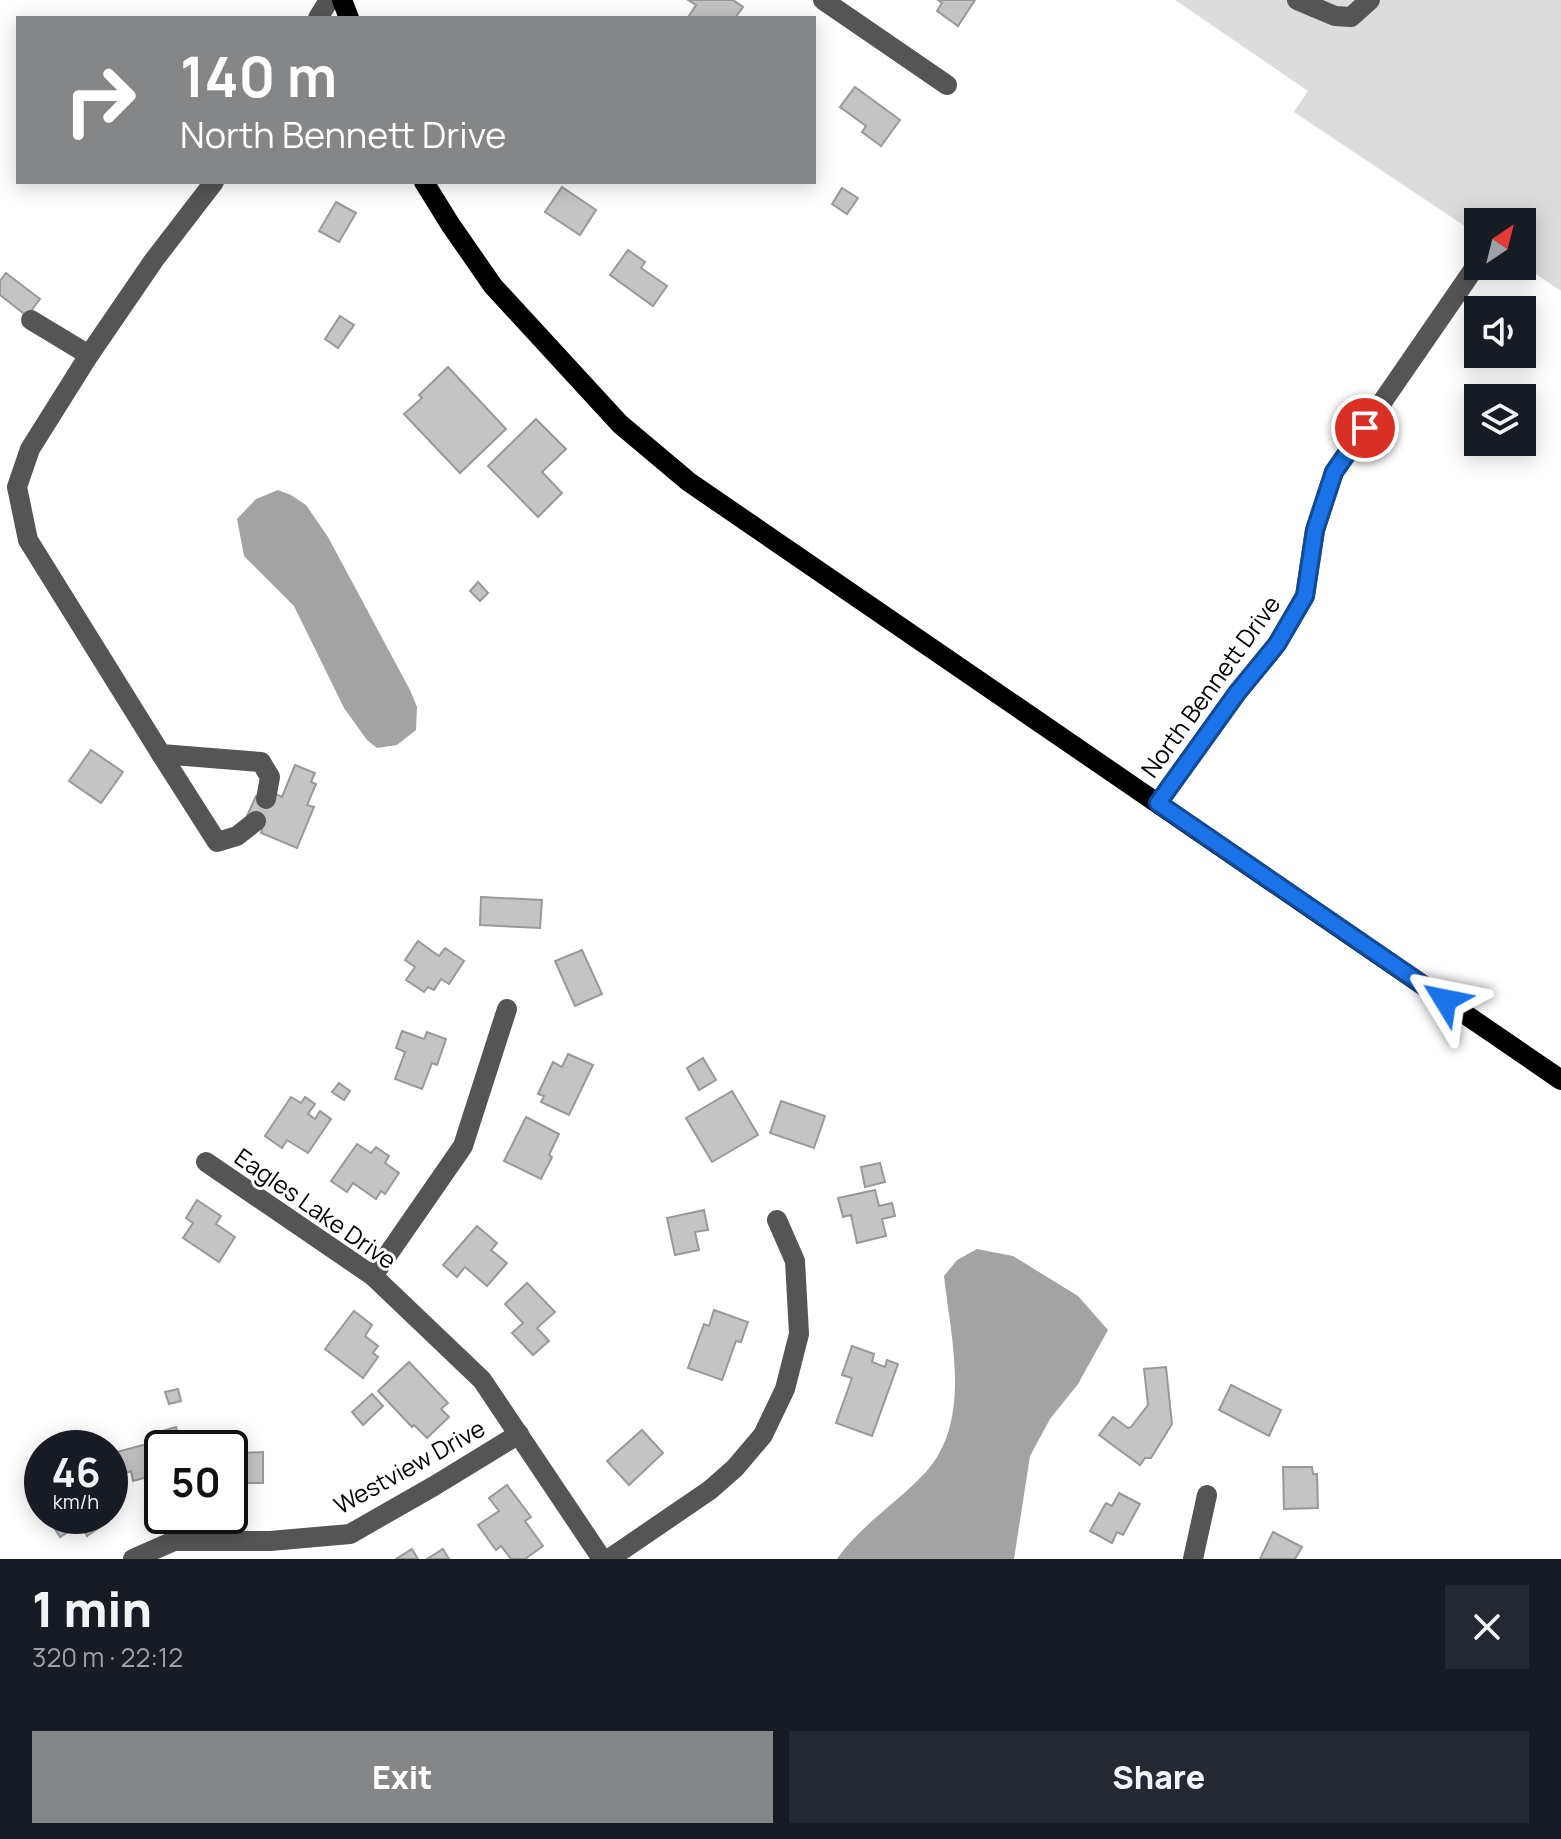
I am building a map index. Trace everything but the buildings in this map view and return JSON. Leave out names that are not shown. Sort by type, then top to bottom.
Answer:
[{"type":"main road","points":[[425,184],[493,286],[620,424],[649,451],[689,482],[1561,1080]]},
{"type":"street","points":[[823,0],[947,85]]},
{"type":"street","points":[[1297,0],[1335,16],[1351,17],[1370,0]]},
{"type":"street","points":[[212,184],[154,260],[89,355],[30,449],[17,487],[28,540],[217,842],[237,836],[256,821]]},
{"type":"street","name":"North Bennett Drive","points":[[1158,803],[1237,693],[1277,644],[1305,596],[1315,530],[1334,472],[1466,280]]},
{"type":"street","points":[[31,320],[89,355]]},
{"type":"street","points":[[161,754],[261,762],[270,777],[266,799]]},
{"type":"street","points":[[373,1276],[463,1146],[507,1009]]},
{"type":"street","name":"Eagles Lake Drive","points":[[206,1162],[373,1276],[482,1380],[602,1559]]},
{"type":"street","points":[[609,1559],[710,1490],[735,1468],[763,1435],[785,1389],[799,1334],[795,1261],[777,1220]]},
{"type":"street","name":"Westview Drive","points":[[133,1559],[174,1541],[270,1541],[350,1534],[519,1434]]},
{"type":"street","points":[[1193,1559],[1207,1495]]},
{"type":"shaded area","points":[[1175,0],[1561,0],[1561,291],[1536,274],[1536,208],[1464,208],[1464,226],[1294,112],[1308,91]]},
{"type":"shaded area","points":[[278,490],[306,505],[328,537],[410,690],[417,707],[416,730],[397,745],[377,748],[367,740],[344,708],[294,606],[244,556],[237,519],[256,499]]},
{"type":"shaded area","points":[[977,1249],[1013,1256],[1078,1296],[1108,1330],[1078,1384],[1050,1419],[1030,1456],[1014,1559],[837,1559],[856,1537],[921,1477],[937,1456],[948,1433],[955,1381],[944,1276],[957,1260]]},
{"type":"route","points":[[1365,428],[1334,472],[1315,530],[1305,596],[1277,644],[1237,693],[1158,803],[1445,1000]]}]
